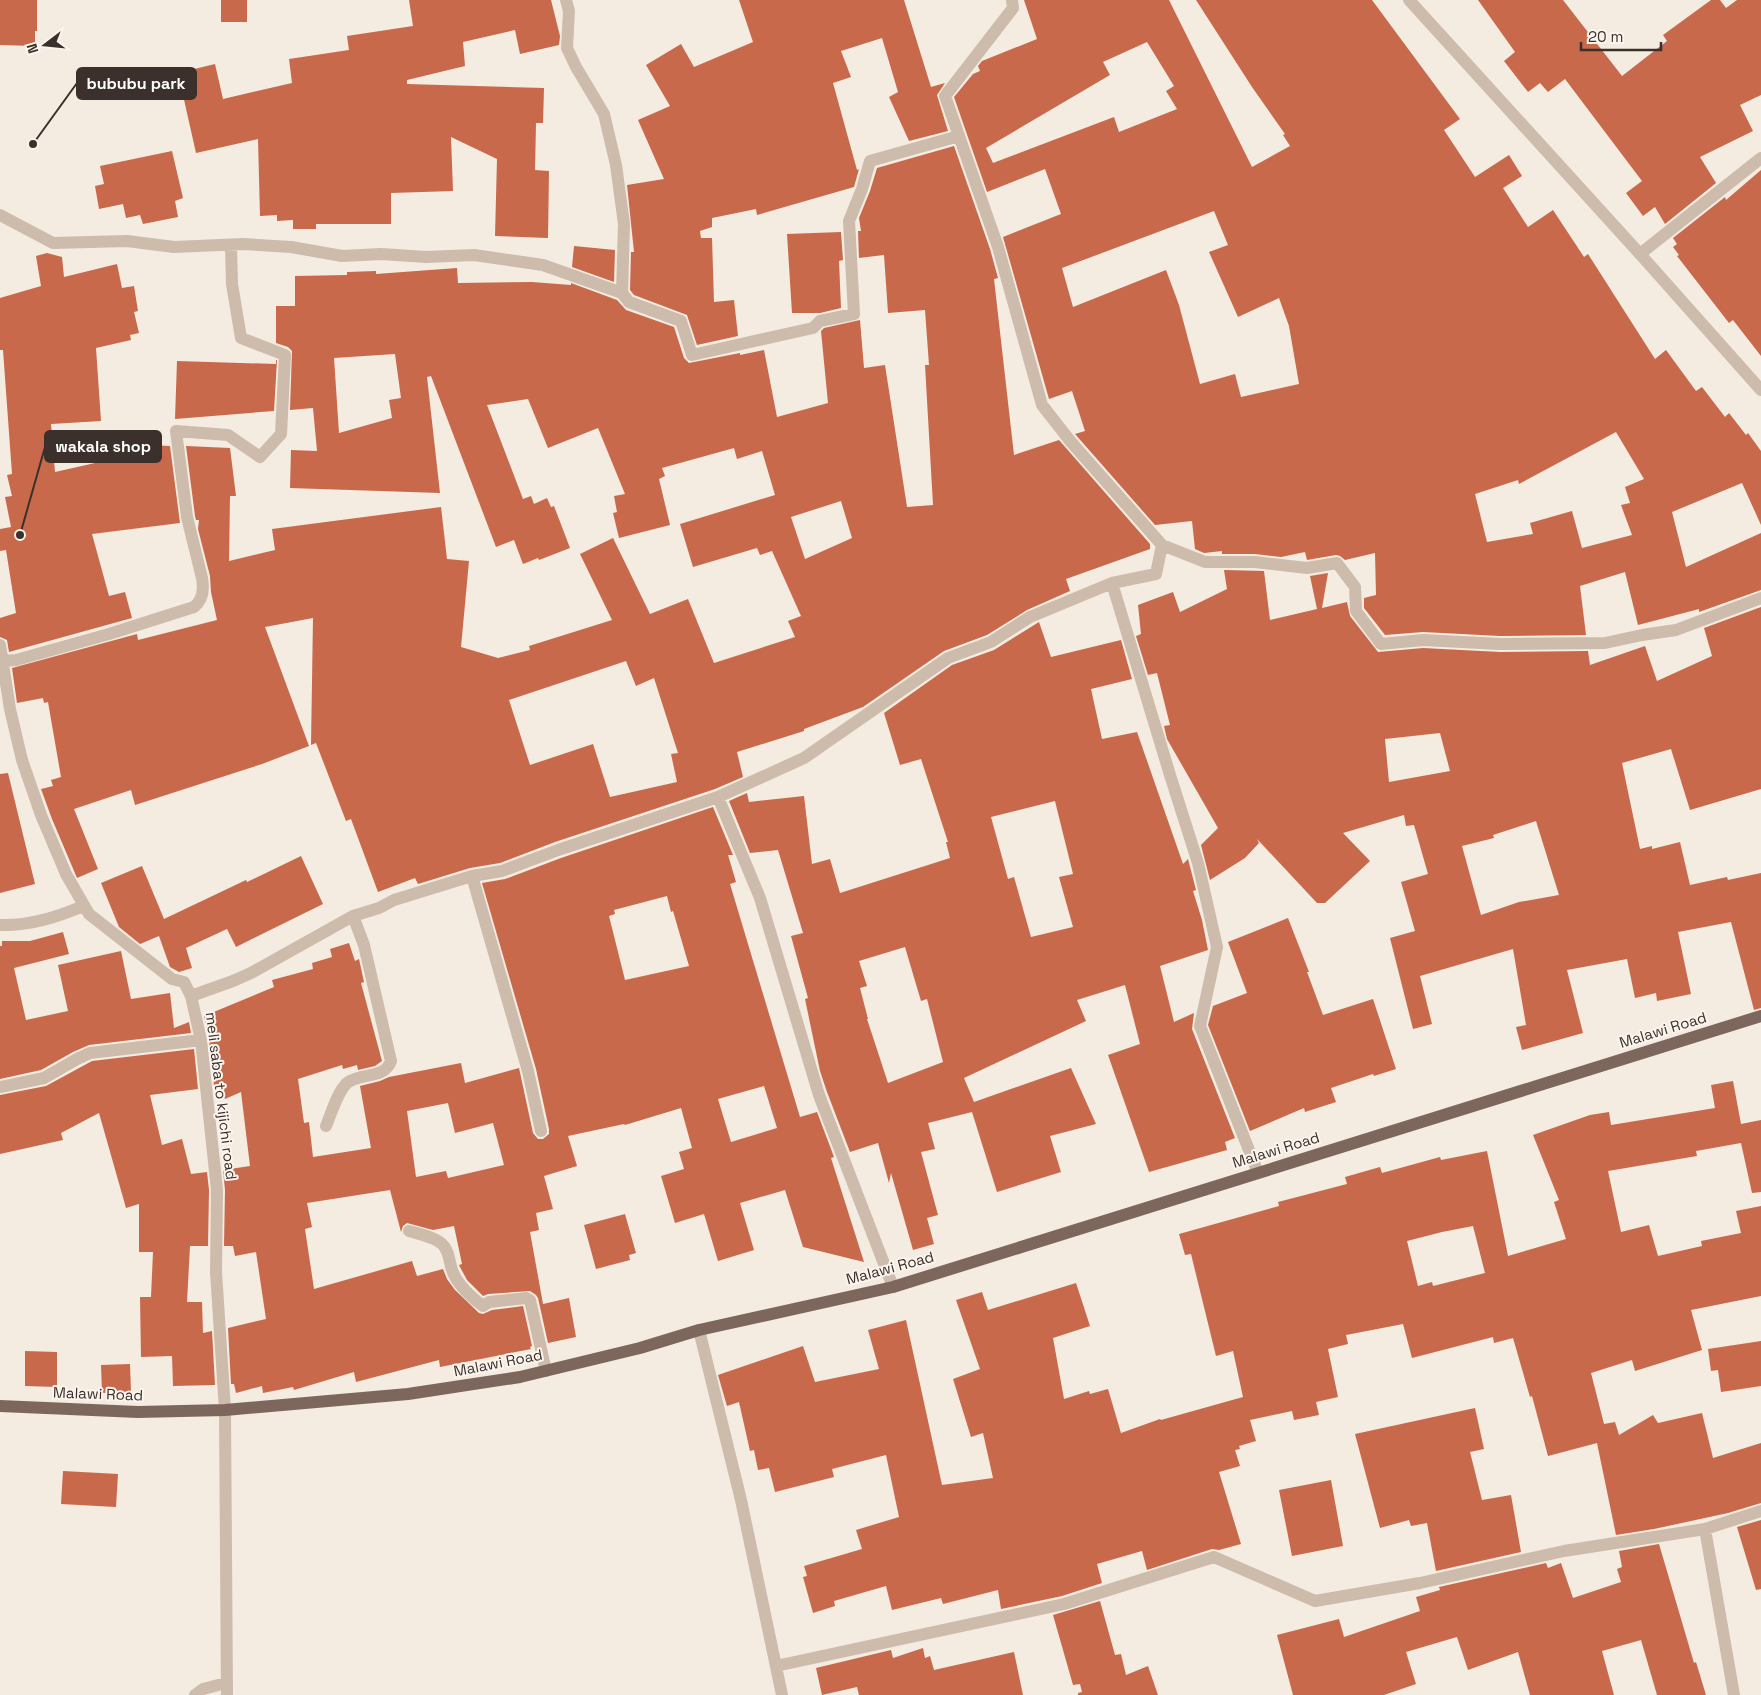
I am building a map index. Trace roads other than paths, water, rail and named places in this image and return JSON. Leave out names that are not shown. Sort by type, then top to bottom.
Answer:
[{"type":"main road","name":"Malawi Road","points":[[0,1406],[138,1412],[225,1410],[425,1392],[520,1377],[640,1348],[699,1330],[893,1287],[1761,1016]]},
{"type":"street","points":[[566,0],[569,11],[567,48],[604,114],[616,165],[624,224],[622,293]]},
{"type":"street","points":[[1012,0],[1013,8],[946,96],[998,247],[1042,405],[1071,442],[1162,545],[1205,562],[1255,562],[1307,568],[1337,563],[1355,587],[1356,611],[1381,644],[1423,640],[1517,644],[1605,642],[1676,630],[1761,598]]},
{"type":"street","points":[[1409,0],[1761,390]]},
{"type":"street","points":[[0,215],[53,243],[127,241],[174,247],[231,245],[290,247],[342,256],[381,254],[426,257],[474,255],[543,265],[622,293],[629,302],[681,321],[692,355],[813,328],[820,321],[854,314],[849,221],[862,189],[870,161],[959,136]]},
{"type":"street","points":[[1640,254],[1761,158]]},
{"type":"street","points":[[3,661],[16,660],[109,634],[194,607],[200,602],[203,587],[202,578],[187,517],[176,431],[228,434],[260,457],[281,434],[285,355],[241,338],[232,284],[231,245]]},
{"type":"street","points":[[191,996],[250,973],[353,916],[379,908],[394,900],[472,876],[502,871],[558,850],[718,797],[804,758],[948,658],[991,642],[1030,617],[1112,583],[1156,574],[1162,545]]},
{"type":"street","points":[[1112,583],[1198,863],[1217,946],[1200,1026],[1258,1173]]},
{"type":"street","name":"meli saba to kijichi road","points":[[0,645],[10,709],[22,760],[41,815],[66,874],[83,906],[97,921],[172,979],[184,982],[191,996],[201,1040],[207,1109],[215,1166],[217,1298],[225,1410],[226,1689]]},
{"type":"street","points":[[718,797],[760,898],[819,1095],[893,1287]]},
{"type":"street","points":[[472,876],[528,1071],[541,1131]]},
{"type":"street","points":[[0,925],[22,924],[58,915],[83,906]]},
{"type":"street","points":[[326,1126],[346,1084],[384,1072],[389,1067],[391,1061],[364,945],[353,916]]},
{"type":"street","points":[[0,1087],[44,1078],[77,1059],[90,1054],[201,1040]]},
{"type":"street","points":[[409,1231],[439,1241],[443,1245],[457,1280],[471,1297],[483,1306],[488,1302],[526,1298],[530,1300],[546,1371]]},
{"type":"street","points":[[699,1330],[741,1500],[782,1695]]},
{"type":"street","points":[[776,1666],[1064,1604],[1214,1557],[1315,1601],[1420,1583],[1564,1551],[1705,1529],[1761,1511]]},
{"type":"street","points":[[1705,1529],[1734,1695]]},
{"type":"street","points":[[196,1695],[203,1689],[226,1689]]},
{"type":"place","name":"bububu park","points":[[33,144]]},
{"type":"place","name":"wakala shop","points":[[20,535]]}]
